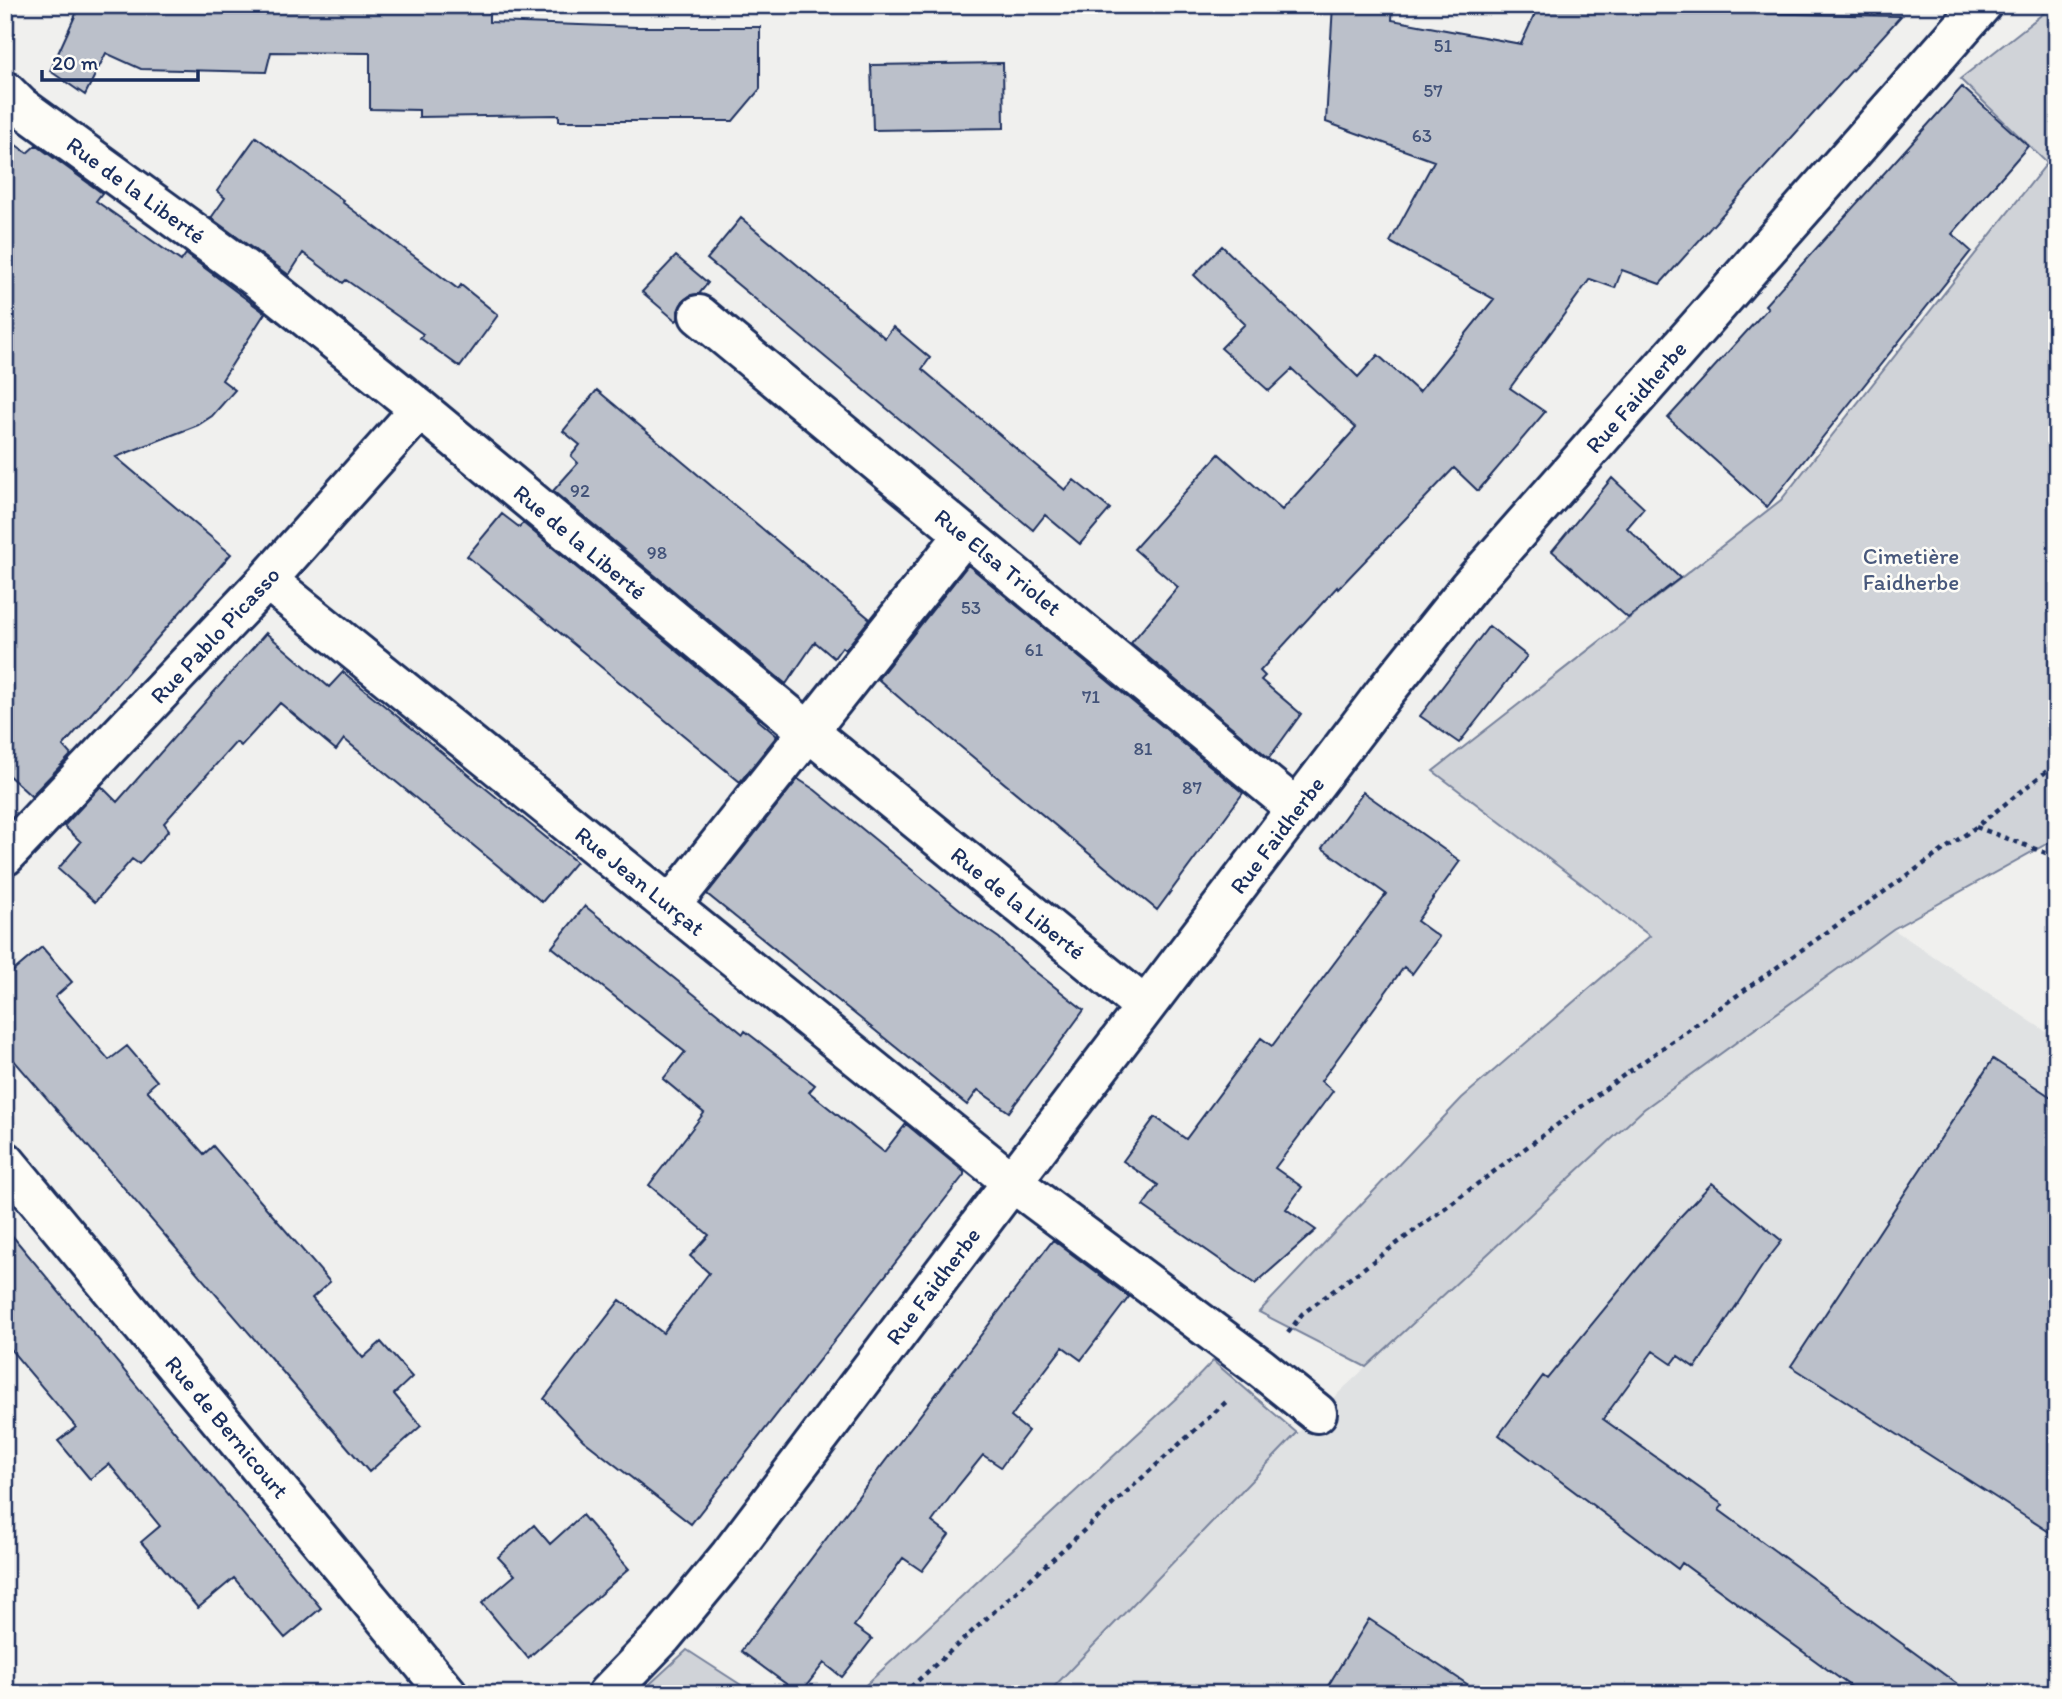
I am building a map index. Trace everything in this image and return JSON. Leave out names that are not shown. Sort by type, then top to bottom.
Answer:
[{"type":"street","name":"Rue Faidherbe","points":[[607,1694],[663,1636],[722,1565],[1385,692],[1469,587],[1982,5]]},
{"type":"street","name":"Rue de la Liberté","points":[[7,93],[20,106],[258,279],[420,409],[808,732],[1145,1007]]},
{"type":"street","name":"Rue Elsa Triolet","points":[[699,315],[1297,809]]},
{"type":"street","name":"Rue Pablo Picasso","points":[[5,856],[267,580],[420,409]]},
{"type":"street","points":[[670,906],[964,534]]},
{"type":"street","name":"Rue Jean Lurçat","points":[[267,580],[1012,1182],[1317,1413]]},
{"type":"street","name":"Rue de Bernicourt","points":[[5,1161],[448,1694]]},
{"type":"path","points":[[903,1694],[1232,1397],[1261,1368],[1302,1314],[1620,1078],[1976,827],[2057,763]]},
{"type":"path","points":[[1976,827],[2057,857]]},
{"type":"shaded area","points":[[1893,929],[2057,1039],[2057,1694],[1047,1694],[1317,1413],[1643,1109]]},
{"type":"green space","name":"Cimetière Faidherbe","points":[[2057,5],[2057,838],[1893,929],[1644,1109],[1366,1367],[1259,1312],[1462,1098],[1650,936],[1433,771],[1781,500],[2047,163],[1960,79]]},
{"type":"green space","points":[[1213,1361],[1297,1433],[1047,1694],[856,1694],[1185,1390]]},
{"type":"green space","points":[[687,1650],[755,1694],[639,1694]]},
{"type":"building","points":[[80,5],[489,5],[489,22],[637,27],[760,27],[760,89],[733,121],[559,121],[559,115],[419,117],[419,110],[370,109],[370,53],[271,52],[266,72],[141,69],[106,53],[85,95],[50,71]]},
{"type":"building","points":[[1333,5],[1393,5],[1392,20],[1521,44],[1539,5],[1584,5],[1582,10],[1901,16],[1660,284],[1622,270],[1615,288],[1590,279],[1510,388],[1545,412],[1478,491],[1454,468],[1338,589],[1337,587],[1260,671],[1265,676],[1261,680],[1301,714],[1269,758],[1131,643],[1178,587],[1134,549],[1219,454],[1282,510],[1356,428],[1292,369],[1269,391],[1221,348],[1245,324],[1194,275],[1222,246],[1358,377],[1378,355],[1419,392],[1494,299],[1390,242],[1434,161],[1326,122]]},
{"type":"building","points":[[1003,63],[1004,128],[873,130],[871,65]]},
{"type":"building","points":[[1962,87],[2028,146],[1952,234],[1971,251],[1767,507],[1668,418],[1768,308],[1765,305]]},
{"type":"building","points":[[5,137],[27,153],[36,145],[102,193],[96,201],[181,261],[186,254],[265,313],[222,380],[235,390],[212,416],[198,425],[116,457],[231,554],[63,746],[71,755],[31,796],[5,772]]},
{"type":"building","points":[[256,137],[458,289],[461,285],[498,315],[460,367],[420,338],[423,334],[346,280],[343,283],[303,253],[289,275],[211,218],[225,198],[217,191]]},
{"type":"building","points":[[741,218],[885,338],[893,327],[930,358],[922,369],[1065,490],[1074,480],[1110,509],[1080,544],[1045,515],[1033,530],[707,259]]},
{"type":"building","points":[[676,256],[708,283],[699,294],[691,295],[683,301],[676,321],[642,292]]},
{"type":"building","points":[[597,390],[870,619],[845,650],[842,647],[834,658],[815,642],[786,684],[553,491],[578,463],[571,456],[580,445],[563,431]]},
{"type":"building","points":[[1612,478],[1644,508],[1627,528],[1680,578],[1628,618],[1552,551]]},
{"type":"building","points":[[502,514],[519,527],[523,523],[777,736],[740,782],[467,556]]},
{"type":"building","points":[[968,565],[1243,793],[1157,910],[878,679]]},
{"type":"building","points":[[1489,626],[1527,656],[1459,743],[1420,716]]},
{"type":"building","points":[[266,633],[329,687],[343,672],[576,862],[542,902],[344,739],[336,750],[280,703],[241,746],[236,742],[164,823],[169,830],[139,864],[132,859],[95,902],[58,869],[81,842],[64,826],[101,786],[117,802]]},
{"type":"building","points":[[798,779],[999,938],[1027,965],[1084,1010],[1009,1112],[978,1090],[967,1105],[707,894]]},
{"type":"building","points":[[1363,792],[1460,861],[1417,921],[1439,937],[1412,974],[1404,967],[1321,1081],[1333,1091],[1275,1168],[1302,1187],[1286,1209],[1316,1230],[1255,1284],[1143,1206],[1158,1185],[1123,1161],[1155,1117],[1186,1139],[1261,1038],[1272,1046],[1386,894],[1322,848]]},
{"type":"building","points":[[585,906],[743,1034],[745,1031],[815,1085],[809,1092],[884,1152],[906,1124],[964,1172],[691,1524],[583,1440],[544,1399],[620,1300],[663,1333],[709,1273],[690,1256],[709,1235],[649,1185],[704,1113],[663,1079],[685,1052],[552,947]]},
{"type":"building","points":[[42,947],[72,982],[55,997],[109,1060],[127,1046],[157,1081],[147,1090],[204,1154],[213,1146],[330,1282],[312,1298],[363,1358],[381,1342],[412,1377],[394,1394],[421,1426],[369,1472],[5,1050],[5,978]]},
{"type":"building","points":[[1993,1059],[2057,1101],[2057,1537],[1791,1366]]},
{"type":"building","points":[[1712,1183],[1782,1241],[1763,1265],[1695,1368],[1678,1356],[1672,1364],[1653,1351],[1603,1419],[1723,1505],[1719,1510],[1971,1694],[1861,1694],[1682,1563],[1678,1569],[1499,1435],[1543,1376],[1547,1379],[1679,1218]]},
{"type":"building","points":[[5,1227],[321,1608],[285,1638],[234,1578],[198,1608],[141,1542],[160,1526],[109,1464],[90,1479],[58,1441],[76,1427],[5,1343]]},
{"type":"building","points":[[1053,1240],[1129,1297],[1081,1360],[1063,1347],[1037,1381],[1011,1417],[1028,1431],[1001,1467],[983,1455],[958,1486],[932,1522],[949,1535],[922,1571],[903,1558],[854,1626],[872,1639],[842,1677],[824,1663],[800,1694],[741,1651]]},
{"type":"building","points":[[582,1515],[629,1569],[528,1658],[482,1603],[515,1575],[498,1557],[534,1525],[550,1544]]},
{"type":"building","points":[[1369,1619],[1482,1694],[1323,1694]]}]
